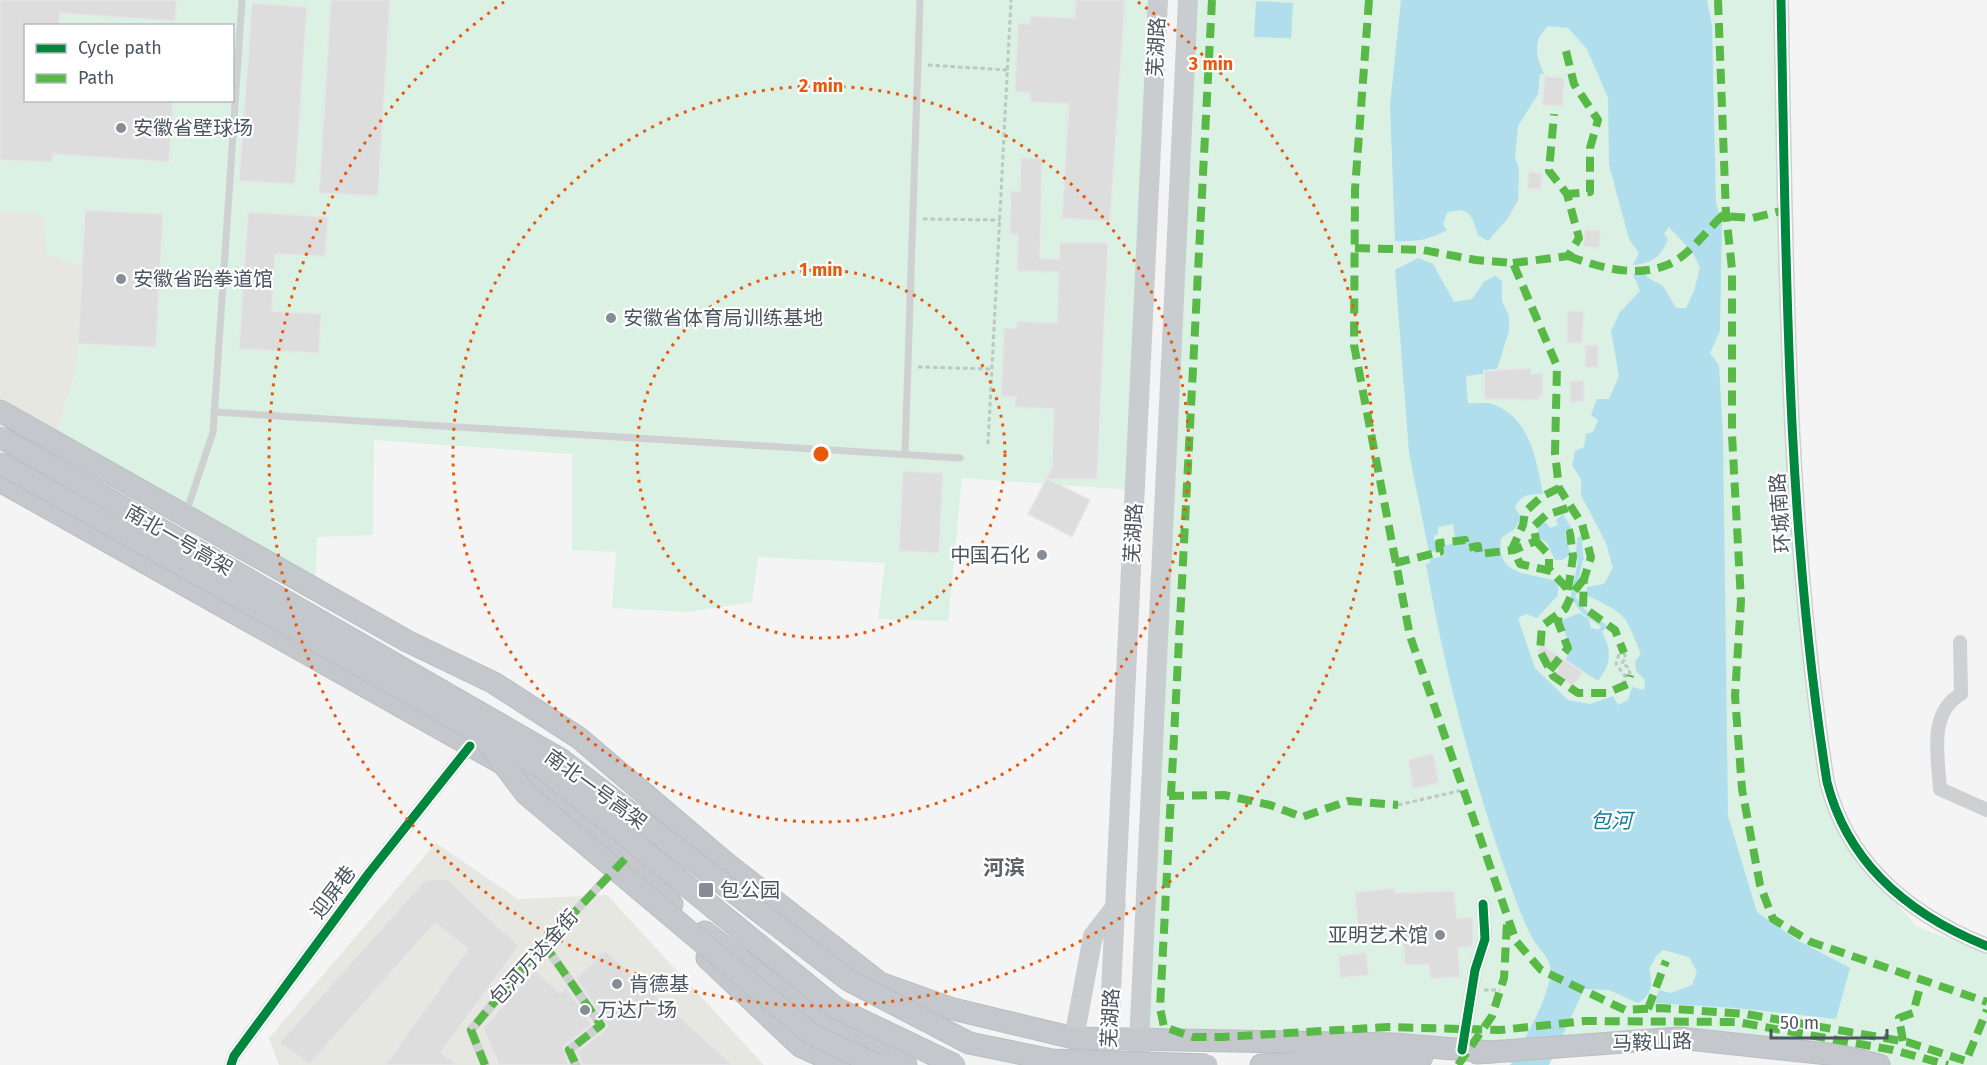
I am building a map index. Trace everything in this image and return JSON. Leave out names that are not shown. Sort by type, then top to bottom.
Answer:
[{"type":"highway","points":[[0,401],[340,592],[407,641]]},
{"type":"highway","points":[[0,411],[407,641],[494,683],[579,738],[726,863],[880,983],[953,1009],[1074,1038],[1394,1044],[1491,1052]]},
{"type":"highway","name":"南北一号高架","points":[[0,436],[562,760],[848,980],[969,1043],[1052,1060],[1208,1065]]},
{"type":"highway","name":"南北一号高架","points":[[0,463],[475,739],[544,769],[836,1008],[955,1065]]},
{"type":"highway","points":[[0,481],[475,739],[534,782],[625,858],[659,894],[822,1023],[906,1065]]},
{"type":"highway","points":[[475,739],[800,1046],[841,1065]]},
{"type":"highway","points":[[475,739],[526,794],[811,1034],[877,1065]]},
{"type":"highway","name":"马鞍山路","points":[[1261,1065],[1423,1057],[1679,1038],[1837,1056],[1879,1065]]},
{"type":"main road","name":"芜湖路","points":[[1107,1065],[1158,0]]},
{"type":"main road","name":"芜湖路","points":[[1138,1065],[1188,0]]},
{"type":"main road","points":[[1074,1038],[1093,936],[1116,906]]},
{"type":"street","name":"环城南路","points":[[1781,0],[1788,373],[1804,591],[1827,782],[1833,806],[1843,827],[1855,848],[1877,877],[1918,911],[1962,936],[1987,946]]},
{"type":"street","points":[[1960,642],[1961,694],[1949,701],[1937,726],[1940,789],[1987,810]]},
{"type":"street","name":"迎屏巷","points":[[231,1065],[234,1056],[369,873],[475,739]]},
{"type":"street","name":"包河万达金街","points":[[485,1065],[471,1030],[544,945],[625,858]]},
{"type":"street","points":[[1462,1050],[1475,970],[1485,939],[1483,904]]},
{"type":"street","points":[[544,945],[601,1025],[569,1050],[576,1065]]},
{"type":"lane","points":[[189,504],[213,432],[242,0]]},
{"type":"lane","points":[[905,454],[920,0]]},
{"type":"lane","points":[[214,412],[960,458]]},
{"type":"path","points":[[988,444],[1011,0]]},
{"type":"path","points":[[918,64],[1007,69]]},
{"type":"path","points":[[912,218],[1000,220]]},
{"type":"path","points":[[907,367],[992,369]]},
{"type":"path","points":[[1621,647],[1616,664],[1625,676],[1623,686]]},
{"type":"path","points":[[1624,653],[1626,658],[1622,663],[1629,668],[1630,675]]},
{"type":"path","points":[[1398,805],[1463,790]]},
{"type":"shaded area","points":[[0,211],[43,214],[83,266],[76,371],[54,442],[0,411]]},
{"type":"shaded area","points":[[436,843],[518,899],[607,895],[764,1065],[279,1065],[269,1038]]},
{"type":"green space","name":"安徽省体育局训练基地","points":[[0,0],[1158,0],[1135,490],[962,478],[948,621],[878,619],[885,563],[758,557],[752,602],[688,612],[612,608],[616,552],[572,550],[572,454],[374,440],[373,535],[317,537],[315,589],[54,442],[76,371],[83,266],[46,253],[43,214],[0,211]]},
{"type":"green space","points":[[1188,0],[1781,0],[1808,656],[1842,841],[1917,927],[1987,953],[1987,1065],[1879,1065],[1679,1038],[1491,1052],[1140,1039]]},
{"type":"water","name":"包河","points":[[1401,0],[1707,0],[1712,25],[1716,203],[1722,221],[1720,331],[1710,353],[1719,365],[1723,435],[1728,816],[1757,912],[1797,940],[1850,968],[1836,1019],[1736,1008],[1655,1003],[1659,990],[1671,993],[1692,985],[1697,972],[1689,957],[1663,950],[1656,956],[1649,969],[1650,989],[1643,1000],[1638,1003],[1609,990],[1584,989],[1549,1065],[1510,1065],[1543,1002],[1548,988],[1550,965],[1528,930],[1504,867],[1469,755],[1441,641],[1426,564],[1430,563],[1430,559],[1444,556],[1442,546],[1456,543],[1453,524],[1438,527],[1438,534],[1434,536],[1436,551],[1429,552],[1409,453],[1395,270],[1418,258],[1433,264],[1454,302],[1472,299],[1484,282],[1495,276],[1502,281],[1502,301],[1509,316],[1509,331],[1497,369],[1483,370],[1483,374],[1466,376],[1468,403],[1492,404],[1505,410],[1515,419],[1529,441],[1537,467],[1543,494],[1523,497],[1517,503],[1515,508],[1521,517],[1515,529],[1501,538],[1504,560],[1509,567],[1517,571],[1558,582],[1558,595],[1537,618],[1526,614],[1518,618],[1535,668],[1568,700],[1590,704],[1613,696],[1618,705],[1628,700],[1632,687],[1644,690],[1645,680],[1636,671],[1635,661],[1641,654],[1623,617],[1587,595],[1587,587],[1604,584],[1613,568],[1606,543],[1581,495],[1581,479],[1572,465],[1575,451],[1584,447],[1586,434],[1593,432],[1598,420],[1591,415],[1597,399],[1609,399],[1619,376],[1611,331],[1620,312],[1640,291],[1633,274],[1645,273],[1648,278],[1663,286],[1676,308],[1686,308],[1694,291],[1700,268],[1693,253],[1669,227],[1664,234],[1668,239],[1659,255],[1646,263],[1633,265],[1639,253],[1629,239],[1609,165],[1608,98],[1587,49],[1568,28],[1548,26],[1540,37],[1537,49],[1544,74],[1540,74],[1538,94],[1518,126],[1515,157],[1519,169],[1518,200],[1508,218],[1488,241],[1478,235],[1469,214],[1460,210],[1447,213],[1443,224],[1447,230],[1422,240],[1395,241],[1390,105]]},
{"type":"water","points":[[1256,1],[1293,3],[1291,38],[1254,37]]},
{"type":"water","points":[[1563,514],[1573,531],[1565,533],[1570,553],[1576,554],[1577,538],[1581,536],[1584,560],[1580,562],[1575,556],[1570,555],[1562,560],[1555,560],[1547,543],[1537,537],[1539,525],[1545,522],[1550,528],[1558,525],[1556,520]]},
{"type":"water","points":[[1579,613],[1589,619],[1591,628],[1601,630],[1609,650],[1606,668],[1598,681],[1566,660],[1570,645],[1560,621]]},
{"type":"building","points":[[0,0],[177,0],[175,21],[60,13],[59,24],[24,24],[24,102],[173,102],[169,162],[53,154],[52,162],[0,160]]},
{"type":"building","points":[[331,0],[390,0],[378,196],[319,193]]},
{"type":"building","points":[[1076,0],[1125,0],[1110,221],[1062,218],[1069,104],[1030,102],[1030,92],[1015,92],[1018,23],[1030,24],[1031,16],[1075,18]]},
{"type":"building","points":[[252,3],[307,7],[295,184],[239,181]]},
{"type":"building","points":[[1545,76],[1565,78],[1562,106],[1542,105]]},
{"type":"building","points":[[1021,158],[1042,158],[1040,258],[1059,259],[1060,242],[1108,243],[1097,479],[1048,479],[1090,500],[1072,537],[1028,514],[1052,468],[1054,409],[1015,407],[1016,397],[1001,396],[1004,328],[1016,328],[1017,321],[1057,323],[1059,272],[1017,271],[1018,235],[1010,235],[1011,191],[1020,191]]},
{"type":"building","points":[[1529,171],[1542,174],[1540,190],[1527,188]]},
{"type":"building","name":"安徽省跆拳道馆","points":[[85,210],[163,214],[156,347],[78,344]]},
{"type":"building","points":[[248,212],[328,217],[325,256],[275,254],[272,311],[321,314],[319,353],[239,349]]},
{"type":"building","points":[[1585,230],[1601,230],[1599,248],[1583,246]]},
{"type":"building","points":[[1567,311],[1584,311],[1582,343],[1567,343]]},
{"type":"building","points":[[1585,345],[1598,345],[1598,367],[1585,368]]},
{"type":"building","points":[[1531,368],[1531,374],[1543,373],[1543,396],[1539,396],[1539,400],[1484,399],[1484,371]]},
{"type":"building","points":[[1584,380],[1584,401],[1570,403],[1570,381]]},
{"type":"building","points":[[903,471],[943,473],[939,553],[899,551]]},
{"type":"building","points":[[1542,645],[1583,672],[1573,686],[1555,674],[1558,669],[1537,651]]},
{"type":"building","points":[[1433,753],[1439,783],[1413,789],[1408,760]]},
{"type":"building","points":[[447,879],[519,946],[441,1052],[457,1065],[385,1065],[468,949],[435,923],[310,1064],[279,1043],[425,880]]},
{"type":"building","name":"亚明艺术馆","points":[[1394,888],[1395,893],[1454,891],[1457,919],[1473,917],[1473,946],[1458,948],[1460,977],[1431,979],[1429,965],[1405,965],[1402,926],[1358,931],[1355,892]]},
{"type":"building","points":[[605,950],[733,1065],[583,1065],[577,1052],[605,1030],[608,1025],[576,978]]},
{"type":"building","points":[[1366,952],[1369,975],[1340,978],[1339,956]]},
{"type":"building","points":[[535,970],[560,993],[566,987],[592,1024],[563,1047],[569,1065],[499,1065],[483,1028]]},
{"type":"waterway","points":[[1580,562],[1573,597],[1583,611],[1604,626],[1601,630]]},
{"type":"marked path","points":[[1212,0],[1160,1008],[1164,1027],[1193,1037],[1223,1037],[1388,1027],[1500,1030],[1585,1021],[1737,1022],[1893,1050],[1948,1065]]},
{"type":"marked path","points":[[1369,0],[1355,189],[1354,345],[1410,636],[1516,941],[1541,970],[1625,1010],[1660,1008],[1746,1014],[1907,1042],[1966,1061],[1987,1010]]},
{"type":"marked path","points":[[1718,0],[1726,214],[1732,269],[1732,435],[1741,601],[1735,696],[1742,789],[1760,885],[1773,919],[1811,942],[1987,1002]]},
{"type":"marked path","points":[[1566,51],[1574,84],[1598,120],[1590,148],[1590,192],[1567,194]]},
{"type":"marked path","points":[[1513,263],[1568,256],[1579,238],[1567,194],[1549,171],[1554,114]]},
{"type":"marked path","points":[[1568,256],[1617,270],[1655,269],[1682,256],[1722,216],[1753,218],[1785,210]]},
{"type":"marked path","points":[[1355,248],[1423,250],[1476,260],[1513,263],[1557,366],[1555,453],[1559,488],[1582,524],[1591,557],[1584,579],[1583,607],[1615,630],[1624,653]]},
{"type":"marked path","points":[[1559,488],[1541,497],[1525,512],[1523,525],[1513,547],[1520,564],[1551,571],[1572,594]]},
{"type":"marked path","points":[[1395,563],[1440,552],[1439,543],[1465,540],[1467,548],[1478,546],[1479,554],[1514,550],[1536,541],[1534,526],[1546,515],[1571,507]]},
{"type":"marked path","points":[[1568,590],[1573,557],[1570,533],[1584,531]]},
{"type":"marked path","points":[[1536,541],[1549,555],[1549,570]]},
{"type":"marked path","points":[[1584,579],[1572,594],[1565,609],[1542,626],[1540,651],[1553,676],[1578,693],[1607,693],[1628,684],[1630,675]]},
{"type":"marked path","points":[[1550,670],[1568,648],[1558,622],[1559,613]]},
{"type":"marked path","points":[[1169,796],[1224,795],[1270,805],[1302,817],[1348,801],[1398,805]]},
{"type":"marked path","points":[[485,1065],[471,1030],[533,956],[625,859]]},
{"type":"marked path","points":[[1458,1065],[1492,1016],[1504,978],[1507,923]]},
{"type":"marked path","points":[[544,944],[601,1025],[569,1050],[576,1065]]},
{"type":"marked path","points":[[1648,1009],[1666,961]]},
{"type":"marked path","points":[[1903,1041],[1899,1018],[1913,1013],[1922,980]]},
{"type":"cycle path","points":[[1781,0],[1790,392],[1803,587],[1813,685],[1827,782],[1837,812],[1850,838],[1886,884],[1932,919],[1987,946]]},
{"type":"cycle path","points":[[231,1065],[234,1056],[369,873],[470,746]]},
{"type":"cycle path","points":[[1462,1050],[1475,970],[1485,939],[1483,904]]},
{"type":"place","name":"安徽省壁球场","points":[[121,128]]},
{"type":"place","name":"安徽省跆拳道馆","points":[[121,279]]},
{"type":"place","name":"安徽省体育局训练基地","points":[[611,318]]},
{"type":"place","name":"中国石化","points":[[1042,555]]},
{"type":"place","name":"包公园","points":[[706,890]]},
{"type":"place","name":"亚明艺术馆","points":[[1440,935]]},
{"type":"place","name":"肯德基","points":[[617,984]]},
{"type":"place","name":"万达广场","points":[[585,1010]]},
{"type":"district","name":"河滨","points":[[1004,868]]}]
